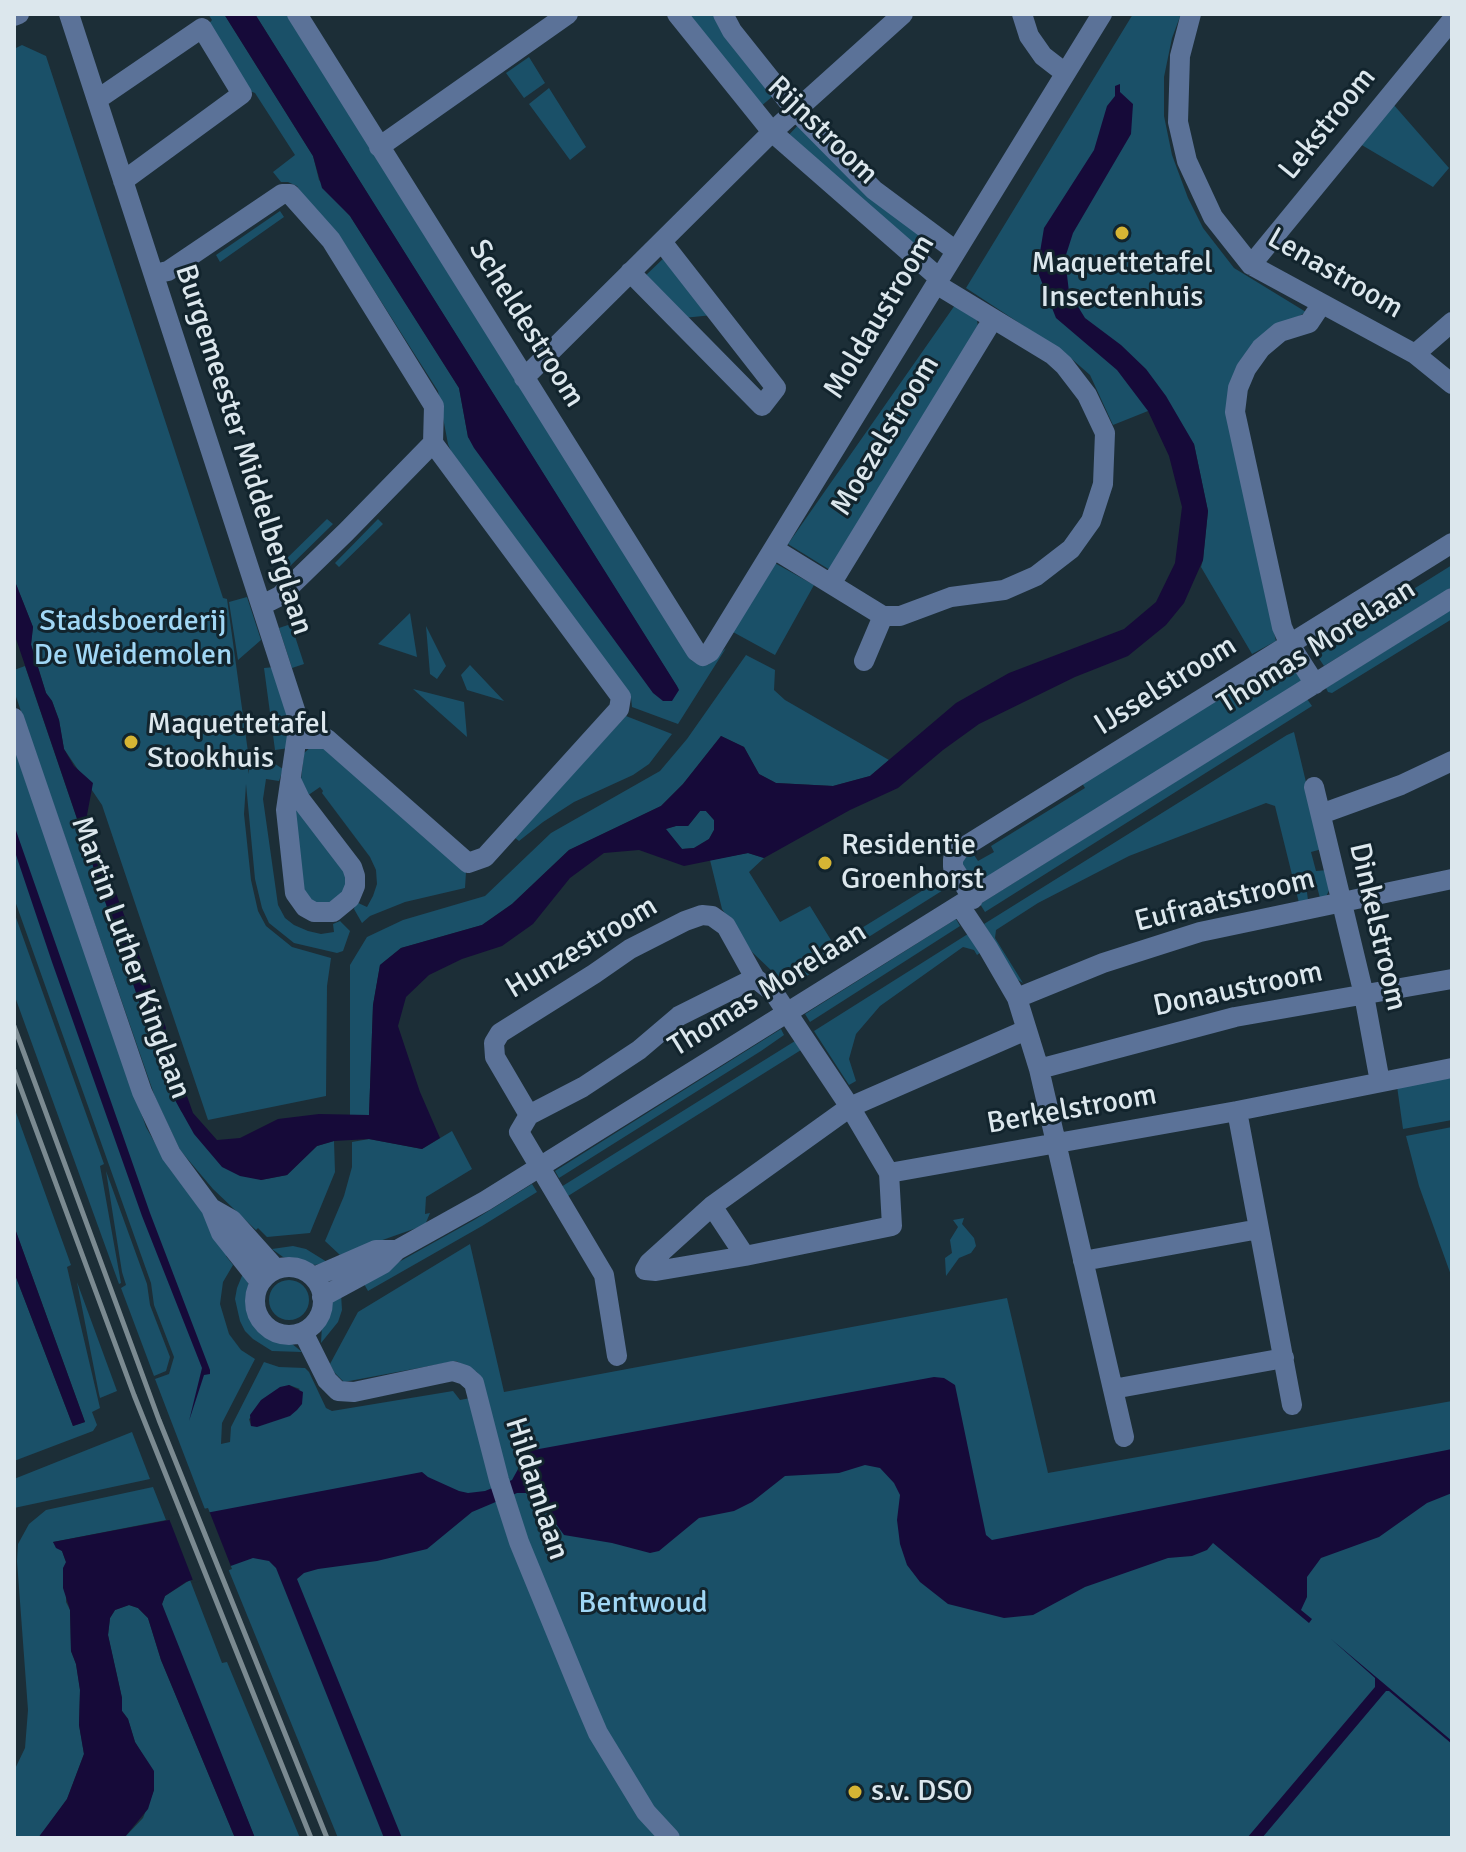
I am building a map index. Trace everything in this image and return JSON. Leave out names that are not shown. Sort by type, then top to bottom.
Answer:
[{"type":"street","name":"Burgemeester Middelberglaan","points":[[69,14],[299,722],[286,810],[295,893],[305,907],[314,912],[333,912],[350,898],[355,876],[352,867],[300,799],[291,780]]},
{"type":"street","name":"Scheldestroom","points":[[297,14],[696,651],[703,656],[710,652]]},
{"type":"street","points":[[379,147],[568,14]]},
{"type":"street","name":"Rijnstroom","points":[[677,14],[772,132],[938,281]]},
{"type":"street","points":[[723,14],[732,31],[795,110],[874,190],[956,251]]},
{"type":"street","points":[[524,378],[772,132],[903,14]]},
{"type":"street","points":[[1022,14],[1029,36],[1043,56],[1065,73]]},
{"type":"street","name":"Moldaustroom","points":[[710,652],[1102,14]]},
{"type":"street","name":"Lenastroom","points":[[1191,14],[1180,56],[1178,122],[1187,161],[1213,217],[1251,265],[1415,354],[1452,384]]},
{"type":"street","name":"Lekstroom","points":[[1251,265],[1452,20]]},
{"type":"street","points":[[98,99],[202,28],[242,94],[123,181]]},
{"type":"street","points":[[154,274],[168,271],[282,194],[290,194],[331,240],[408,360],[434,406],[433,443],[621,697],[619,709],[485,857],[468,863],[327,739],[297,739]]},
{"type":"street","points":[[630,272],[762,406],[776,388],[662,242]]},
{"type":"street","points":[[774,549],[883,616],[900,616],[951,597],[1004,590],[1036,576],[1071,549],[1091,521],[1098,504],[1106,460],[1105,433],[1087,395],[1053,355],[938,281]]},
{"type":"street","points":[[1315,684],[1282,627],[1235,412],[1242,378],[1261,348],[1280,332],[1309,323],[1321,305]]},
{"type":"street","name":"Moezelstroom","points":[[831,584],[993,319]]},
{"type":"street","points":[[684,327],[723,320]]},
{"type":"street","points":[[1415,354],[1452,322]]},
{"type":"street","points":[[262,605],[280,596],[433,443]]},
{"type":"street","name":"IJsselstroom","points":[[967,902],[953,867],[953,859],[959,850],[1452,543]]},
{"type":"street","name":"Thomas Morelaan","points":[[322,1297],[383,1264],[397,1250],[540,1167],[788,1014],[1452,598]]},
{"type":"street","points":[[864,661],[883,616]]},
{"type":"street","name":"Martin Luther Kinglaan","points":[[14,718],[142,1092],[171,1154],[211,1208],[221,1233],[268,1276]]},
{"type":"street","points":[[1321,814],[1401,785],[1452,761]]},
{"type":"street","name":"Dinkelstroom","points":[[1314,787],[1364,995],[1380,1082]]},
{"type":"street","name":"Eufraatstroom","points":[[1017,998],[1103,963],[1200,932],[1452,879]]},
{"type":"street","points":[[967,902],[988,948],[1017,998],[1039,1069],[1124,1437]]},
{"type":"street","name":"Hunzestroom","points":[[540,1167],[519,1132],[529,1115],[495,1057],[494,1043],[500,1033],[630,949],[685,921],[702,915],[712,916],[726,926],[755,978],[774,993],[788,1014]]},
{"type":"street","points":[[529,1115],[583,1087],[639,1050],[679,1016],[755,978]]},
{"type":"street","name":"Donaustroom","points":[[1039,1069],[1235,1017],[1452,979]]},
{"type":"street","points":[[788,1014],[850,1107],[889,1173],[892,1226],[745,1256],[656,1271],[645,1270],[712,1206],[850,1107],[1026,1030]]},
{"type":"street","name":"Berkelstroom","points":[[889,1173],[1237,1111],[1452,1068]]},
{"type":"street","points":[[1237,1111],[1292,1405]]},
{"type":"street","points":[[540,1167],[604,1275],[617,1356]]},
{"type":"street","points":[[712,1206],[745,1256]]},
{"type":"street","points":[[1083,1261],[1259,1229]]},
{"type":"street","name":"Thomas Morelaan","points":[[314,1277],[376,1250],[397,1250]]},
{"type":"street","points":[[296,1267],[314,1277],[322,1297],[318,1317],[303,1332],[283,1334],[265,1325],[255,1301],[268,1276],[296,1267]]},
{"type":"street","name":"Hildamlaan","points":[[303,1332],[327,1380],[338,1391],[354,1392],[453,1371],[465,1375],[474,1383],[499,1480],[529,1571],[598,1733],[646,1812],[670,1838]]},
{"type":"street","points":[[1113,1389],[1284,1358]]},
{"type":"green space","points":[[208,14],[224,14],[313,156],[319,180],[350,216],[459,388],[468,437],[679,690],[255,14],[287,14],[691,660],[708,665],[726,648],[678,724],[632,707],[631,697],[453,456],[438,391],[337,232],[308,204],[297,186],[281,182],[273,172],[295,155],[255,93],[247,90],[208,25],[212,20]]},
{"type":"green space","points":[[688,14],[719,14],[774,95],[759,108]]},
{"type":"green space","points":[[1133,14],[1181,14],[1172,38],[1164,77],[1164,116],[1172,155],[1203,228],[1234,268],[1306,312],[1257,341],[1233,442],[1276,641],[1252,654],[1201,567],[1208,511],[1194,444],[1148,411],[1113,425],[1090,375],[1065,353],[966,288]]},
{"type":"green space","name":"Stadsboerderij De Weidemolen","points":[[22,45],[46,56],[223,598],[227,599],[248,752],[248,774],[250,764],[272,762],[283,769],[279,781],[266,779],[263,799],[278,905],[285,918],[308,931],[321,934],[334,932],[333,924],[340,921],[350,931],[343,951],[337,953],[294,943],[269,923],[255,879],[246,784],[244,814],[251,880],[258,911],[266,926],[292,947],[331,958],[327,986],[326,1096],[208,1120],[102,805],[64,749],[59,720],[46,693],[31,644],[33,627],[14,579],[14,49]]},
{"type":"green space","points":[[529,57],[545,83],[524,98],[506,73]]},
{"type":"green space","points":[[549,88],[586,147],[570,160],[529,104]]},
{"type":"green space","points":[[1393,104],[1449,168],[1433,187],[1360,144]]},
{"type":"green space","points":[[799,124],[921,233],[911,247],[787,137]]},
{"type":"green space","points":[[280,211],[284,217],[220,262],[216,255]]},
{"type":"green space","points":[[667,255],[713,315],[683,318],[644,277]]},
{"type":"green space","points":[[955,305],[977,320],[978,327],[830,570],[788,544]]},
{"type":"green space","points":[[327,519],[333,524],[284,572],[278,567]]},
{"type":"green space","points":[[378,519],[383,524],[339,567],[335,563]]},
{"type":"green space","points":[[773,562],[814,585],[775,655],[733,632]]},
{"type":"green space","points":[[1452,565],[1452,587],[1324,666],[1308,642],[1313,639],[1319,648]]},
{"type":"green space","points":[[247,597],[261,640],[238,660],[229,602]]},
{"type":"green space","points":[[1452,609],[1452,619],[1332,693],[1328,692],[1326,688]]},
{"type":"green space","points":[[410,613],[417,657],[378,644]]},
{"type":"green space","points":[[291,624],[304,664],[292,668],[279,628]]},
{"type":"green space","points":[[426,626],[446,666],[437,679],[430,674]]},
{"type":"green space","points":[[746,655],[775,670],[774,690],[785,700],[889,760],[870,776],[833,786],[776,783],[759,774],[744,747],[721,736],[661,806],[569,850],[512,904],[482,925],[401,948],[380,965],[373,1005],[369,1115],[350,1115],[350,965],[367,937],[403,920],[485,896],[551,833],[660,771],[687,739]]},
{"type":"green space","points":[[1286,655],[1302,681],[973,886],[963,870],[962,862],[966,856],[972,852],[978,861],[994,852],[991,846],[1085,788],[1082,783]]},
{"type":"green space","points":[[470,665],[504,701],[467,690],[461,675]]},
{"type":"green space","points":[[25,666],[161,1066],[181,1111],[261,1180],[287,1175],[317,1146],[334,1141],[335,1172],[310,1233],[267,1237],[258,1228],[256,1230],[213,1189],[180,1150],[155,1097],[14,691],[14,670]]},
{"type":"green space","points":[[275,667],[289,711],[289,748],[275,750],[264,668]]},
{"type":"green space","points":[[413,689],[464,702],[467,737]]},
{"type":"green space","points":[[1307,699],[1312,706],[985,912],[980,904]]},
{"type":"green space","points":[[626,716],[672,734],[649,764],[633,775],[574,802],[519,841],[514,837]]},
{"type":"green space","points":[[1294,732],[1322,849],[1311,852],[1316,871],[1328,870],[1330,888],[1326,897],[1320,898],[1316,883],[1306,885],[1308,900],[1299,903],[1275,806],[1266,803],[1129,856],[1038,903],[996,930],[995,938],[1023,983],[1015,978],[984,924]]},
{"type":"green space","points":[[324,746],[466,872],[465,888],[405,902],[370,916],[362,923],[354,909],[356,902],[367,907],[377,884],[376,870],[320,787],[307,796],[301,780],[304,753],[311,747]]},
{"type":"green space","name":"Bentwoud","points":[[14,747],[146,1127],[169,1168],[230,1252],[226,1256],[233,1265],[223,1282],[220,1304],[229,1334],[241,1350],[255,1359],[222,1423],[221,1444],[230,1442],[231,1427],[264,1362],[279,1367],[305,1368],[326,1408],[332,1411],[453,1391],[460,1400],[486,1395],[477,1372],[456,1361],[344,1382],[330,1364],[358,1312],[470,1244],[504,1392],[1007,1298],[1048,1473],[1452,1401],[1452,1838],[338,1838],[227,1566],[251,1558],[206,1512],[155,1379],[169,1374],[174,1357],[154,1305],[151,1283],[14,898]],"holes":[[[289,1385],[300,1389],[251,1426],[249,1419]]]},
{"type":"green space","points":[[295,809],[347,873],[345,892],[333,903],[315,905],[302,892]]},
{"type":"green space","points":[[700,811],[706,811],[714,820],[714,830],[709,839],[694,848],[682,849],[665,829],[688,826]]},
{"type":"green space","points":[[748,853],[764,858],[749,872],[780,922],[810,906],[834,945],[943,878],[948,887],[786,989],[752,952],[722,909],[710,860]]},
{"type":"green space","points":[[14,912],[104,1164],[100,1166],[119,1284],[14,994]]},
{"type":"green space","points":[[956,919],[960,926],[810,1022],[805,1014]]},
{"type":"green space","points":[[971,932],[981,952],[977,955],[974,950],[963,947],[880,1006],[856,1034],[849,1059],[856,1081],[849,1085],[814,1031]]},
{"type":"green space","points":[[781,1029],[784,1035],[761,1051],[559,1178],[555,1171]]},
{"type":"green space","points":[[795,1041],[801,1050],[568,1196],[561,1187]]},
{"type":"green space","points":[[1452,1078],[1452,1120],[1403,1129],[1397,1086]]},
{"type":"green space","points":[[14,1107],[71,1265],[67,1267],[100,1408],[92,1412],[97,1425],[93,1431],[14,1461],[14,1272],[73,1426],[85,1422],[14,1226]]},
{"type":"green space","points":[[1452,1127],[1452,1278],[1419,1186],[1406,1136]]},
{"type":"green space","points":[[452,1131],[472,1169],[426,1197],[425,1214],[430,1213],[425,1225],[340,1255],[325,1241],[344,1196],[352,1167],[352,1142],[369,1139],[422,1149]]},
{"type":"green space","points":[[106,1171],[170,1357],[166,1371],[154,1376],[121,1288],[126,1285]]},
{"type":"green space","points":[[532,1184],[537,1192],[368,1291],[363,1282]]},
{"type":"green space","points":[[964,1218],[962,1224],[974,1238],[976,1246],[971,1253],[959,1258],[946,1276],[945,1258],[952,1253],[950,1240],[958,1227],[953,1220]]},
{"type":"green space","points":[[293,1246],[306,1249],[327,1262],[315,1265],[283,1257],[272,1249]]},
{"type":"green space","points":[[244,1271],[248,1283],[248,1306],[256,1325],[272,1338],[291,1343],[302,1352],[272,1351],[245,1331],[235,1299]]},
{"type":"green space","points":[[289,1280],[303,1286],[309,1300],[303,1314],[289,1320],[275,1314],[269,1300],[275,1286]]},
{"type":"green space","points":[[77,1282],[117,1391],[100,1398],[99,1394]]},
{"type":"green space","points":[[341,1294],[342,1310],[338,1322],[321,1343],[322,1325],[332,1303]]},
{"type":"green space","points":[[132,1432],[150,1479],[14,1508],[14,1479]]},
{"type":"green space","points":[[153,1487],[166,1520],[53,1542],[62,1551],[66,1562],[66,1602],[70,1610],[71,1651],[80,1690],[79,1725],[84,1754],[67,1799],[45,1830],[38,1838],[14,1838],[14,1771],[25,1748],[28,1710],[18,1544],[29,1524],[46,1510]]},
{"type":"green space","points":[[190,1580],[222,1663],[227,1662],[300,1838],[255,1838],[163,1612],[165,1596]]},
{"type":"green space","points":[[129,1605],[138,1608],[148,1618],[161,1660],[235,1838],[124,1838],[143,1818],[154,1790],[154,1774],[135,1742],[128,1719],[122,1711],[108,1635],[110,1618],[115,1610]]},
{"type":"shaded area","points":[[224,14],[255,14],[677,686],[679,690],[672,701],[663,701],[653,693],[474,448],[468,437],[459,388],[350,216],[322,188],[313,156]]},
{"type":"shaded area","points":[[1120,84],[1120,92],[1133,104],[1131,134],[1073,233],[1065,258],[1069,292],[1085,318],[1146,369],[1194,444],[1208,511],[1203,560],[1184,603],[1166,625],[1128,656],[1075,677],[979,724],[898,788],[850,810],[764,858],[748,853],[684,866],[639,850],[604,853],[570,878],[533,924],[502,946],[462,959],[429,975],[406,997],[398,1026],[420,1092],[440,1138],[422,1149],[369,1139],[334,1141],[317,1146],[287,1175],[261,1180],[240,1176],[222,1167],[194,1134],[171,1093],[161,1066],[14,633],[14,579],[33,627],[31,645],[46,693],[59,720],[64,749],[74,766],[93,783],[87,815],[166,1028],[161,1050],[163,1053],[171,1051],[193,1113],[217,1140],[240,1138],[278,1119],[319,1114],[369,1115],[373,1005],[380,965],[401,948],[482,925],[512,904],[569,850],[661,806],[721,736],[744,747],[759,774],[776,783],[833,786],[870,776],[956,703],[1009,673],[1124,629],[1156,602],[1175,563],[1182,507],[1169,456],[1148,411],[1117,370],[1056,318],[1037,270],[1044,228],[1094,150],[1107,106],[1115,96],[1115,86]],"holes":[[[700,811],[706,811],[714,820],[714,830],[709,839],[694,848],[682,849],[666,829],[688,826]]]},
{"type":"shaded area","points":[[14,825],[150,1213],[210,1370],[210,1374],[204,1375],[189,1421],[202,1368],[142,1216],[52,962],[14,849]]},
{"type":"shaded area","points":[[14,1226],[85,1422],[73,1426],[14,1272]]},
{"type":"shaded area","points":[[934,1377],[944,1378],[955,1385],[986,1535],[992,1540],[1452,1449],[1452,1493],[1427,1503],[1379,1537],[1321,1558],[1307,1577],[1307,1597],[1301,1610],[1312,1619],[1309,1623],[1213,1543],[1207,1550],[1192,1556],[1168,1558],[1085,1587],[1033,1615],[1004,1618],[948,1604],[920,1582],[907,1565],[897,1520],[900,1495],[894,1483],[880,1468],[865,1465],[839,1473],[785,1476],[752,1502],[734,1511],[699,1518],[659,1551],[650,1553],[564,1535],[540,1502],[526,1493],[517,1493],[472,1512],[427,1549],[377,1561],[318,1569],[304,1573],[297,1579],[402,1838],[384,1838],[276,1568],[269,1561],[253,1558],[186,1582],[165,1596],[162,1604],[255,1838],[235,1838],[161,1660],[148,1618],[138,1608],[129,1605],[115,1610],[110,1618],[108,1635],[122,1711],[128,1719],[135,1742],[154,1771],[154,1790],[148,1809],[124,1838],[38,1838],[67,1799],[84,1754],[79,1725],[80,1690],[71,1651],[70,1610],[63,1588],[66,1562],[62,1551],[53,1542],[422,1472],[459,1491],[485,1491],[512,1480],[528,1451]]},
{"type":"shaded area","points":[[289,1385],[303,1392],[302,1404],[297,1410],[290,1416],[257,1427],[251,1426],[250,1415],[261,1400],[280,1387]]},
{"type":"shaded area","points":[[1331,1639],[1452,1744],[1386,1691],[1262,1838],[1247,1838],[1375,1687],[1375,1678]]},
{"type":"pier","points":[[208,1508],[232,1569],[194,1583],[168,1516]]},
{"type":"railway","points":[[14,1026],[159,1420],[327,1838]]},
{"type":"railway","points":[[14,1070],[134,1395],[311,1838]]},
{"type":"place","name":"Maquettetafel Insectenhuis","points":[[1122,233]]},
{"type":"place","name":"Maquettetafel Stookhuis","points":[[131,742]]},
{"type":"place","name":"Residentie Groenhorst","points":[[825,863]]},
{"type":"place","name":"s.v. DSO","points":[[855,1792]]}]
